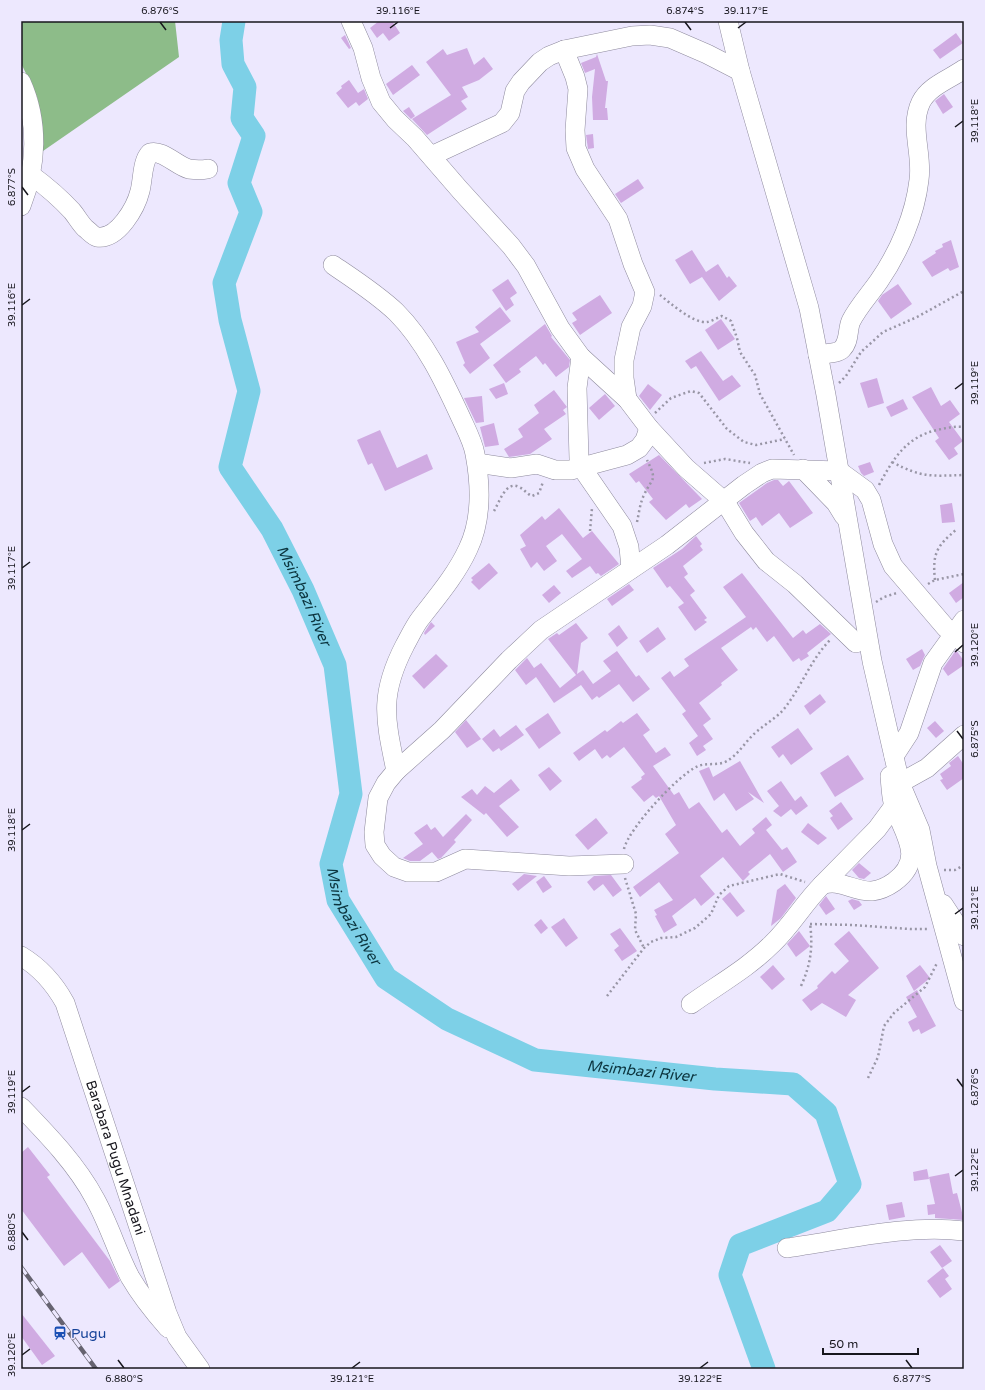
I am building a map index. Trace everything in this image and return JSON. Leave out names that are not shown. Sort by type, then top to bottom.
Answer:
[{"type":"street","points":[[351,21],[363,48],[371,78],[381,102],[512,246],[526,266],[560,328],[581,357],[627,399],[649,428],[686,468],[725,502],[754,548],[766,561],[795,584],[856,643]]},
{"type":"street","points":[[728,21],[740,71],[799,272],[818,355],[872,661],[900,783],[920,830],[927,866],[964,1001]]},
{"type":"street","points":[[431,156],[502,123],[510,113],[515,91],[521,82],[540,62],[548,56],[564,50],[632,36],[650,35],[670,38],[707,54],[740,71]]},
{"type":"street","points":[[564,50],[575,77],[578,89],[575,130],[576,148],[585,169],[618,219],[645,292],[645,298],[631,327],[624,360],[624,378],[627,399]]},
{"type":"street","points":[[818,355],[840,351],[844,346],[848,340],[851,321],[880,280],[905,231],[920,179],[916,116],[922,101],[930,91],[964,69]]},
{"type":"street","points":[[21,82],[29,100],[34,124],[35,150],[31,175],[21,206]]},
{"type":"street","points":[[31,175],[62,201],[90,233],[97,237],[105,236],[116,231],[135,207],[140,191],[145,162],[150,153],[158,152],[188,168],[197,170],[208,169]]},
{"type":"street","points":[[333,265],[374,293],[397,313],[414,335],[450,394],[475,452],[477,464],[478,521],[468,550],[443,590],[415,626],[392,673],[388,688],[387,718],[396,771]]},
{"type":"street","points":[[581,357],[578,374],[578,452],[582,468],[622,526],[629,547],[631,569]]},
{"type":"street","points":[[477,464],[511,468],[537,464],[562,471],[582,468],[627,455],[639,448],[645,440],[649,428]]},
{"type":"street","points":[[624,864],[569,866],[464,859],[431,873],[408,872],[394,867],[382,856],[375,845],[374,832],[378,798],[396,771],[442,730],[509,660],[541,630],[668,545],[762,473],[772,469],[839,471],[857,483],[871,500],[887,554],[893,566],[913,592],[958,639]]},
{"type":"street","points":[[803,469],[836,503],[844,516],[850,559],[856,643],[862,670],[889,766],[894,806],[907,836],[912,854],[910,865],[901,877],[886,888],[872,891],[860,890],[837,882],[822,885]]},
{"type":"street","points":[[894,756],[909,733],[933,663],[958,639],[964,620]]},
{"type":"street","points":[[900,783],[927,768],[964,735]]},
{"type":"street","points":[[691,1004],[745,969],[773,943],[822,885],[877,829],[894,806]]},
{"type":"street","points":[[934,892],[964,936]]},
{"type":"street","name":"Barabara Pugu Mnadani","points":[[21,956],[45,973],[55,985],[66,1003],[166,1313],[177,1338],[200,1369]]},
{"type":"street","points":[[21,1107],[68,1161],[94,1198],[110,1228],[129,1275],[140,1294],[151,1309],[177,1338]]},
{"type":"street","points":[[787,1248],[904,1230],[947,1229],[964,1231]]},
{"type":"path","points":[[639,279],[678,309],[699,321],[706,322],[722,316],[731,321],[740,352],[755,375],[760,394],[803,469]]},
{"type":"path","points":[[826,395],[846,376],[866,347],[884,332],[917,318],[964,291]]},
{"type":"path","points":[[649,428],[654,415],[659,408],[671,398],[691,391],[699,393],[727,429],[744,442],[756,445],[785,439]]},
{"type":"path","points":[[871,500],[901,449],[919,436],[946,428],[964,427]]},
{"type":"path","points":[[629,547],[636,527],[644,494],[653,480],[651,468],[639,448]]},
{"type":"path","points":[[686,468],[706,462],[725,459],[772,469]]},
{"type":"path","points":[[892,462],[920,474],[934,476],[964,475]]},
{"type":"path","points":[[478,521],[490,515],[510,486],[518,486],[529,494],[536,495],[541,490],[549,468]]},
{"type":"path","points":[[935,580],[934,567],[936,550],[957,528]]},
{"type":"path","points":[[863,610],[884,597],[913,592],[935,580],[964,574]]},
{"type":"path","points":[[644,948],[635,930],[636,914],[626,879],[624,846],[653,805],[678,781],[698,766],[722,764],[730,760],[756,732],[782,711],[822,648],[842,630]]},
{"type":"path","points":[[927,866],[946,871],[964,865]]},
{"type":"path","points":[[607,996],[644,948],[651,942],[661,938],[676,937],[695,928],[711,914],[722,891],[737,883],[754,881],[780,874],[808,883],[822,885]]},
{"type":"path","points":[[801,986],[811,958],[812,948],[806,903]]},
{"type":"path","points":[[810,924],[923,929],[934,928],[942,920]]},
{"type":"path","points":[[868,1078],[878,1057],[884,1026],[894,1013],[925,987],[939,960]]},
{"type":"green space","points":[[21,21],[175,21],[179,57],[43,151],[42,123],[37,97],[21,63]]},
{"type":"building","points":[[379,21],[392,21],[400,33],[389,41],[383,33],[377,38],[370,28]]},
{"type":"building","points":[[956,33],[963,43],[940,59],[933,50]]},
{"type":"building","points":[[345,35],[351,48],[349,49],[341,38]]},
{"type":"building","points":[[467,48],[474,65],[484,57],[493,69],[479,80],[462,87],[468,97],[461,101],[467,109],[427,135],[412,119],[451,95],[426,62],[443,49],[447,55]]},
{"type":"building","points":[[597,54],[606,81],[608,81],[605,108],[607,108],[608,120],[593,120],[592,97],[595,69],[585,73],[581,63],[596,57]]},
{"type":"building","points":[[412,65],[420,75],[393,95],[386,84]]},
{"type":"building","points":[[349,80],[358,93],[364,89],[368,99],[359,106],[356,102],[348,108],[336,93],[342,88],[341,86]]},
{"type":"building","points":[[944,94],[953,107],[943,114],[935,101]]},
{"type":"building","points":[[409,107],[415,116],[411,119],[403,111]]},
{"type":"building","points":[[593,134],[594,148],[588,149],[586,135]]},
{"type":"building","points":[[638,179],[644,188],[621,203],[615,194]]},
{"type":"building","points":[[951,240],[959,267],[950,271],[948,268],[932,277],[922,262],[936,253],[935,251],[943,247],[942,244]]},
{"type":"building","points":[[692,250],[706,272],[718,264],[727,278],[729,276],[737,286],[719,301],[702,277],[690,284],[675,260]]},
{"type":"building","points":[[508,279],[517,293],[510,298],[514,305],[506,311],[492,290]]},
{"type":"building","points":[[898,284],[912,304],[891,319],[878,301],[882,295]]},
{"type":"building","points":[[600,295],[612,313],[580,335],[572,323],[577,320],[572,313]]},
{"type":"building","points":[[500,307],[511,321],[480,344],[490,358],[470,374],[463,365],[465,363],[456,342],[479,332],[475,327]]},
{"type":"building","points":[[721,319],[735,339],[718,350],[705,330]]},
{"type":"building","points":[[545,324],[552,336],[551,337],[570,360],[569,367],[556,377],[545,363],[543,365],[536,356],[519,369],[521,372],[506,383],[493,365]]},
{"type":"building","points":[[701,351],[723,381],[732,375],[741,386],[719,401],[696,366],[691,369],[685,361]]},
{"type":"building","points":[[877,378],[884,403],[868,408],[860,383]]},
{"type":"building","points":[[504,383],[508,394],[496,399],[489,389]]},
{"type":"building","points":[[648,384],[662,395],[650,410],[639,396]]},
{"type":"building","points":[[931,387],[941,406],[950,400],[960,414],[949,422],[963,441],[954,448],[958,454],[949,460],[935,441],[939,438],[912,397]]},
{"type":"building","points":[[554,390],[567,407],[563,410],[566,414],[544,429],[552,439],[530,454],[509,457],[504,449],[523,437],[518,429],[539,413],[534,405]]},
{"type":"building","points":[[605,394],[615,406],[599,420],[589,408]]},
{"type":"building","points":[[482,396],[484,422],[476,423],[464,398]]},
{"type":"building","points":[[903,399],[908,409],[891,417],[886,407]]},
{"type":"building","points":[[494,423],[499,445],[485,447],[480,427]]},
{"type":"building","points":[[380,430],[397,468],[427,454],[433,469],[385,491],[372,463],[368,465],[357,440]]},
{"type":"building","points":[[659,455],[702,499],[689,508],[686,504],[666,520],[649,502],[653,499],[639,481],[636,483],[629,474]]},
{"type":"building","points":[[870,462],[874,472],[864,476],[858,466]]},
{"type":"building","points":[[778,480],[783,486],[789,481],[813,513],[790,528],[779,513],[762,526],[756,517],[750,521],[739,503],[767,483]]},
{"type":"building","points":[[952,503],[955,522],[942,523],[940,505]]},
{"type":"building","points":[[559,508],[583,538],[592,531],[619,564],[601,576],[598,573],[596,574],[590,566],[572,578],[566,571],[582,559],[562,534],[546,546],[557,561],[544,571],[537,562],[531,568],[520,549],[526,546],[520,535],[542,516],[545,520]]},
{"type":"building","points":[[696,536],[702,544],[700,546],[703,550],[683,566],[688,574],[684,577],[695,591],[690,595],[707,618],[704,620],[707,622],[695,631],[678,607],[684,603],[670,586],[667,588],[653,568],[682,549]]},
{"type":"building","points":[[489,563],[498,573],[479,590],[471,582],[473,580],[471,578]]},
{"type":"building","points":[[742,573],[793,638],[803,630],[806,634],[820,624],[831,634],[807,653],[809,656],[801,661],[799,658],[793,662],[774,636],[767,642],[756,627],[753,630],[751,627],[721,648],[738,670],[699,703],[711,719],[703,725],[713,739],[703,746],[706,750],[697,756],[689,743],[698,736],[682,714],[686,711],[661,678],[670,671],[674,677],[689,666],[684,659],[746,617],[723,587]]},
{"type":"building","points":[[964,582],[964,597],[956,603],[949,593]]},
{"type":"building","points":[[629,584],[634,590],[612,606],[607,599]]},
{"type":"building","points":[[554,585],[561,593],[549,603],[542,595]]},
{"type":"building","points":[[431,622],[435,626],[425,635],[424,633]]},
{"type":"building","points":[[576,623],[588,638],[581,643],[577,674],[583,670],[593,684],[611,671],[603,661],[617,651],[636,677],[639,675],[650,689],[633,702],[619,684],[599,698],[597,696],[592,700],[581,685],[554,703],[536,677],[526,685],[515,670],[527,658],[534,668],[541,663],[560,688],[576,675],[548,639],[557,633],[559,635]]},
{"type":"building","points":[[619,625],[628,638],[617,647],[608,634]]},
{"type":"building","points":[[658,627],[666,639],[647,653],[639,641]]},
{"type":"building","points":[[922,649],[925,655],[920,666],[913,670],[906,659]]},
{"type":"building","points":[[956,650],[964,661],[964,665],[948,676],[943,669],[942,670]]},
{"type":"building","points":[[436,654],[448,666],[424,689],[412,676]]},
{"type":"building","points":[[820,694],[826,702],[810,715],[804,706]]},
{"type":"building","points":[[548,713],[561,733],[539,749],[525,729]]},
{"type":"building","points":[[637,713],[650,730],[643,735],[656,753],[665,747],[671,755],[653,766],[674,795],[679,792],[689,809],[699,802],[722,833],[727,829],[740,846],[755,833],[752,829],[766,817],[772,825],[766,830],[782,850],[787,847],[797,862],[783,872],[770,854],[748,872],[750,874],[743,881],[723,857],[700,876],[715,894],[701,906],[695,898],[672,916],[677,925],[664,933],[655,916],[657,915],[654,910],[673,900],[659,882],[640,897],[633,887],[679,853],[665,834],[676,825],[659,796],[656,798],[653,795],[644,802],[631,787],[642,779],[641,777],[645,774],[624,747],[610,758],[607,755],[602,759],[595,749],[579,761],[573,753],[605,730],[607,732],[621,721],[623,723]]},
{"type":"building","points":[[466,720],[481,739],[467,748],[455,732]]},
{"type":"building","points":[[935,721],[944,731],[936,738],[927,728]]},
{"type":"building","points":[[516,725],[524,735],[501,751],[499,748],[493,752],[482,739],[494,729],[500,737]]},
{"type":"building","points":[[798,728],[813,749],[791,765],[783,754],[779,758],[771,747]]},
{"type":"building","points":[[848,755],[864,779],[835,797],[820,773]]},
{"type":"building","points":[[958,756],[964,765],[964,778],[947,790],[940,780],[943,779],[940,774],[951,766],[949,763]]},
{"type":"building","points":[[740,761],[764,803],[748,792],[754,799],[736,811],[724,793],[714,801],[699,771],[709,767],[713,777]]},
{"type":"building","points":[[549,767],[562,781],[550,791],[538,775]]},
{"type":"building","points":[[511,779],[520,790],[499,806],[519,827],[507,837],[486,813],[484,815],[461,797],[472,789],[477,795],[485,786],[494,793]]},
{"type":"building","points":[[781,781],[795,801],[801,796],[808,806],[796,815],[791,809],[781,817],[773,811],[779,806],[767,791]]},
{"type":"building","points":[[841,802],[853,819],[838,830],[830,818],[833,816],[829,811]]},
{"type":"building","points":[[466,814],[472,820],[454,840],[456,842],[441,858],[438,859],[432,852],[420,861],[410,861],[403,858],[423,844],[414,833],[427,824],[431,830],[435,827],[443,837]]},
{"type":"building","points":[[596,818],[608,833],[588,850],[575,835]]},
{"type":"building","points":[[808,823],[827,838],[818,845],[801,832]]},
{"type":"building","points":[[859,863],[871,873],[864,879],[859,878],[852,870]]},
{"type":"building","points":[[524,874],[537,876],[518,891],[512,884]]},
{"type":"building","points":[[611,875],[622,890],[613,897],[603,884],[594,891],[587,882],[594,876]]},
{"type":"building","points":[[544,876],[552,887],[543,893],[536,882]]},
{"type":"building","points":[[785,884],[796,898],[781,918],[771,926],[777,890]]},
{"type":"building","points":[[730,892],[745,911],[737,917],[722,899]]},
{"type":"building","points":[[826,896],[835,909],[826,915],[819,905]]},
{"type":"building","points":[[852,899],[859,901],[862,905],[854,910],[848,901]]},
{"type":"building","points":[[564,918],[578,938],[566,947],[551,927]]},
{"type":"building","points":[[541,919],[548,928],[541,934],[534,925]]},
{"type":"building","points":[[620,928],[637,951],[622,961],[614,950],[619,946],[610,934]]},
{"type":"building","points":[[799,931],[810,946],[796,957],[787,944]]},
{"type":"building","points":[[849,931],[879,968],[848,995],[856,1000],[846,1017],[822,1003],[811,1011],[802,1000],[818,988],[817,986],[832,971],[835,974],[849,961],[834,944]]},
{"type":"building","points":[[773,965],[785,979],[772,990],[760,977]]},
{"type":"building","points":[[920,965],[930,978],[914,991],[906,976]]},
{"type":"building","points":[[917,990],[936,1026],[921,1034],[919,1029],[913,1032],[908,1022],[917,1017],[906,997]]},
{"type":"building","points":[[28,1147],[50,1175],[47,1177],[110,1261],[120,1281],[109,1289],[82,1252],[64,1266],[21,1209],[21,1153]]},
{"type":"building","points":[[927,1169],[929,1179],[914,1181],[913,1172]]},
{"type":"building","points":[[949,1173],[953,1194],[957,1193],[964,1220],[935,1218],[935,1214],[928,1215],[927,1205],[935,1204],[929,1177]]},
{"type":"building","points":[[902,1202],[905,1217],[889,1220],[886,1205]]},
{"type":"building","points":[[940,1245],[952,1261],[942,1268],[930,1252]]},
{"type":"building","points":[[943,1268],[949,1276],[945,1279],[952,1289],[940,1298],[927,1281]]},
{"type":"building","points":[[21,1313],[55,1356],[42,1365],[21,1336]]},
{"type":"waterway","name":"Msimbazi River","points":[[234,21],[231,40],[233,64],[245,87],[242,118],[254,136],[239,183],[251,212],[224,283],[230,320],[249,391],[230,467],[272,529],[303,590],[335,665],[351,794],[331,864],[338,900],[386,978],[447,1019],[535,1060],[715,1079],[793,1084],[826,1113],[850,1184],[827,1211],[740,1245],[730,1275],[764,1369]]},
{"type":"railway","points":[[21,1267],[96,1369]]},
{"type":"place","name":"Pugu","points":[[60,1333]]}]
